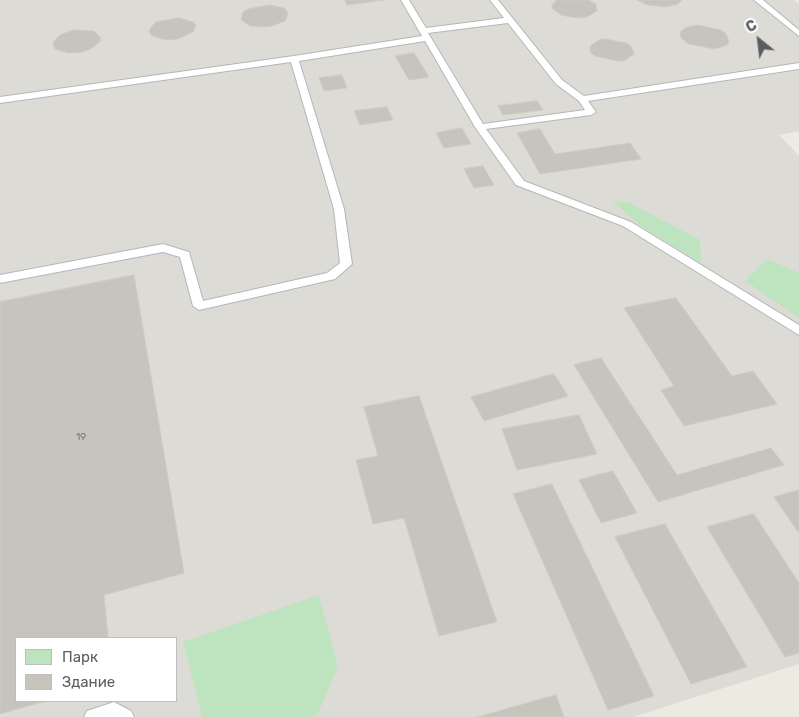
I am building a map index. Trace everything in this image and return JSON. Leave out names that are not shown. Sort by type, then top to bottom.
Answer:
[{"type":"lane","points":[[405,0],[480,127],[520,183],[627,224],[799,331]]},
{"type":"lane","points":[[480,127],[591,112],[582,99],[559,82],[494,0]]},
{"type":"lane","points":[[758,0],[799,34]]},
{"type":"lane","points":[[0,100],[294,59],[509,20]]},
{"type":"lane","points":[[0,279],[164,248],[185,255],[199,306],[331,276],[346,264],[339,208],[294,59]]},
{"type":"lane","points":[[582,99],[799,66]]},
{"type":"lane","points":[[93,717],[114,710],[125,717]]},
{"type":"shaded area","points":[[0,0],[794,0],[799,4],[799,131],[779,135],[799,156],[799,664],[633,717],[0,717]]},
{"type":"green space","points":[[613,202],[628,202],[700,240],[701,263],[641,226]]},
{"type":"green space","points":[[767,259],[799,273],[799,318],[745,281]]},
{"type":"green space","points":[[319,595],[338,667],[317,715],[312,717],[202,717],[183,642]]},
{"type":"building","points":[[345,0],[384,0],[347,5]]},
{"type":"building","points":[[557,0],[589,0],[596,4],[597,11],[587,17],[577,18],[561,15],[552,8],[552,5]]},
{"type":"building","points":[[637,0],[682,0],[678,4],[665,7],[648,5]]},
{"type":"building","points":[[270,5],[284,8],[288,13],[285,21],[264,27],[250,26],[241,20],[243,12],[248,9]]},
{"type":"building","points":[[179,18],[193,22],[196,25],[193,32],[178,39],[170,40],[151,35],[149,31],[156,22]]},
{"type":"building","points":[[697,25],[721,30],[726,34],[729,41],[727,45],[714,49],[689,44],[682,39],[681,31]]},
{"type":"building","points":[[74,30],[94,31],[101,38],[100,42],[83,52],[68,53],[55,49],[54,41],[60,35]]},
{"type":"building","points":[[606,39],[626,43],[631,46],[634,54],[624,61],[617,61],[595,56],[591,53],[590,46],[599,40]]},
{"type":"building","points":[[414,53],[429,77],[409,80],[395,56]]},
{"type":"building","points":[[342,75],[347,88],[324,91],[319,78]]},
{"type":"building","points":[[537,101],[543,110],[503,115],[498,106]]},
{"type":"building","points":[[387,107],[393,120],[360,125],[354,111]]},
{"type":"building","points":[[462,128],[471,144],[444,148],[436,133]]},
{"type":"building","points":[[540,129],[555,154],[630,143],[641,159],[540,174],[517,133]]},
{"type":"building","points":[[483,166],[494,185],[474,188],[464,169]]},
{"type":"building","points":[[134,275],[184,573],[104,595],[108,637],[15,637],[15,702],[42,702],[0,714],[0,302]]},
{"type":"building","points":[[676,298],[732,376],[753,371],[777,404],[684,426],[661,390],[674,386],[624,308]]},
{"type":"building","points":[[601,358],[677,475],[771,448],[784,465],[658,502],[574,365]]},
{"type":"building","points":[[554,374],[568,396],[484,421],[471,397]]},
{"type":"building","points":[[419,396],[497,622],[439,636],[404,518],[373,524],[356,460],[378,456],[364,407]]},
{"type":"building","points":[[579,415],[597,454],[517,470],[502,429]]},
{"type":"building","points":[[613,471],[637,513],[601,523],[579,480]]},
{"type":"building","points":[[552,484],[654,696],[608,710],[513,494]]},
{"type":"building","points":[[799,490],[799,533],[774,497]]},
{"type":"building","points":[[754,514],[799,583],[799,653],[785,657],[707,527]]},
{"type":"building","points":[[665,524],[747,667],[691,684],[615,537]]},
{"type":"building","points":[[556,695],[564,717],[478,717]]}]
